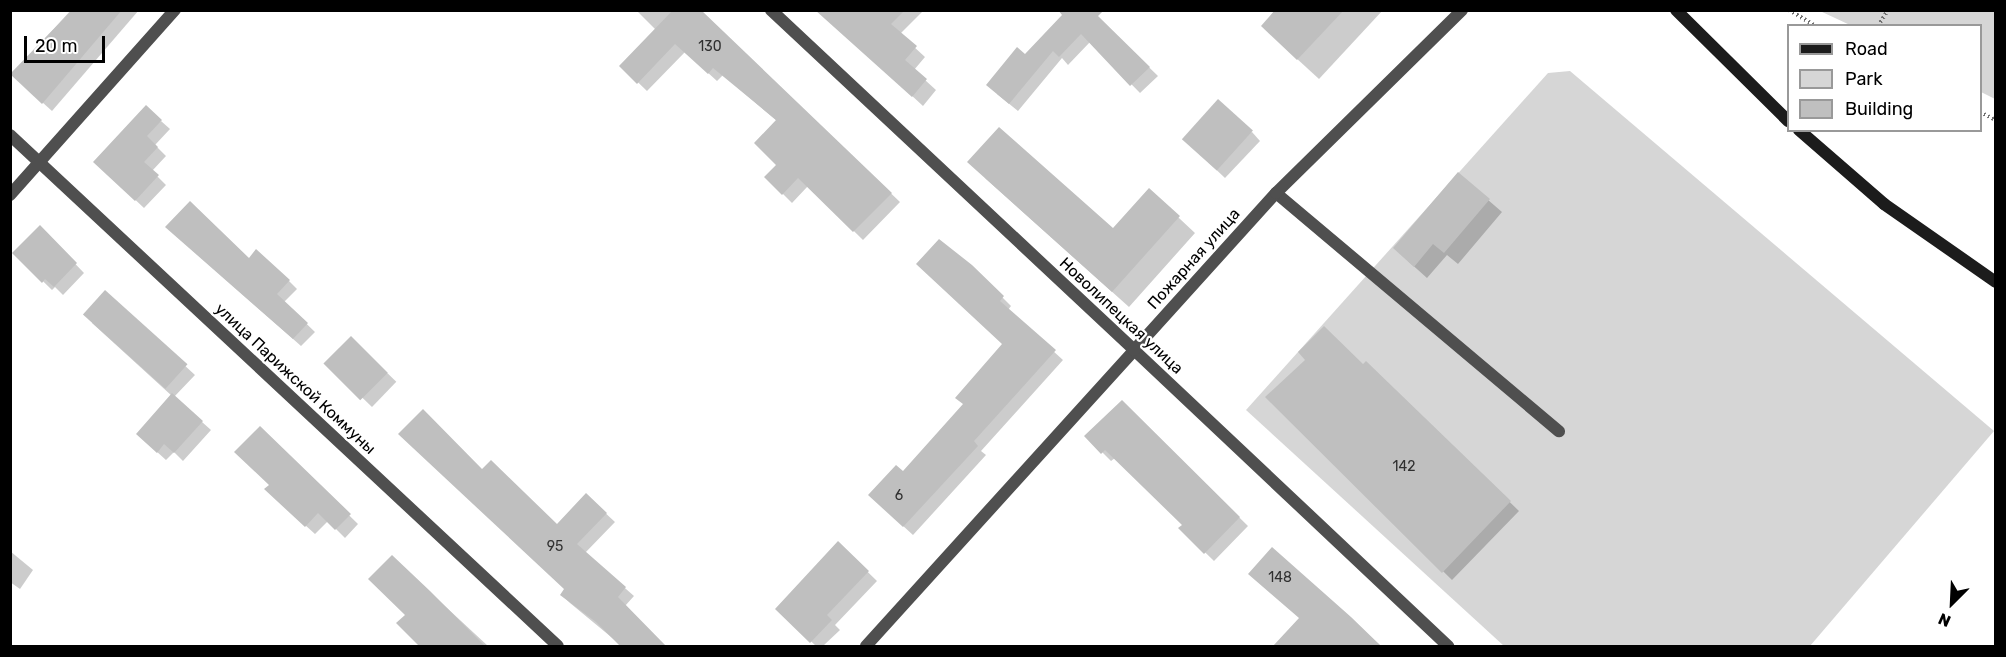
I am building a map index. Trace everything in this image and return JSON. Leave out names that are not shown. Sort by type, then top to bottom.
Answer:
[{"type":"main road","points":[[1676,10],[1787,120]]},
{"type":"main road","points":[[1801,132],[1884,204],[1995,282]]},
{"type":"street","points":[[10,195],[41,163],[175,10]]},
{"type":"street","name":"Новолипецкая улица","points":[[771,10],[1448,646]]},
{"type":"street","name":"Пожарная улица","points":[[866,646],[1276,193],[1462,10]]},
{"type":"street","name":"улица Парижской Коммуны","points":[[10,135],[558,646]]},
{"type":"street","points":[[1276,193],[1559,431]]},
{"type":"path","points":[[1789,10],[1813,24]]},
{"type":"path","points":[[1879,24],[1888,10]]},
{"type":"green space","points":[[1820,11],[1995,11],[1995,99],[1982,92],[1982,24],[1848,24]]},
{"type":"green space","points":[[1570,71],[1994,431],[1810,646],[1504,646],[1246,410],[1548,73]]},
{"type":"building","points":[[72,10],[122,10],[42,104],[10,74]]},
{"type":"building","points":[[673,10],[701,10],[892,193],[853,232],[798,178],[782,195],[764,177],[776,165],[754,143],[776,120],[713,68],[708,74],[675,44],[637,84],[619,66]]},
{"type":"building","points":[[815,10],[905,10],[891,24],[917,46],[905,60],[927,79],[912,97]]},
{"type":"building","points":[[1058,10],[1104,10],[1098,16],[1150,67],[1130,86],[1081,34],[1059,57],[1053,51],[1009,104],[986,85],[1017,47],[1025,54],[1062,15]]},
{"type":"building","points":[[1275,10],[1344,10],[1297,60],[1261,26]]},
{"type":"building","points":[[1218,99],[1253,130],[1217,171],[1182,139]]},
{"type":"building","points":[[146,105],[162,120],[147,136],[158,147],[144,162],[159,175],[135,201],[93,162]]},
{"type":"building","points":[[999,127],[1113,228],[1149,188],[1180,216],[1112,292],[967,162]]},
{"type":"building","points":[[1458,172],[1490,199],[1444,253],[1433,244],[1414,267],[1393,248]]},
{"type":"building","points":[[190,201],[249,258],[256,249],[290,280],[277,294],[308,323],[293,339],[165,227]]},
{"type":"building","points":[[40,225],[77,263],[54,287],[45,279],[42,283],[12,253]]},
{"type":"building","points":[[939,239],[972,265],[1004,296],[1000,301],[1056,350],[974,441],[978,446],[903,527],[868,495],[896,465],[903,471],[963,404],[955,398],[1002,344],[916,264]]},
{"type":"building","points":[[105,290],[187,364],[165,389],[83,315]]},
{"type":"building","points":[[1324,326],[1363,364],[1366,361],[1511,501],[1442,573],[1265,397],[1305,360],[1298,352]]},
{"type":"building","points":[[351,336],[388,373],[360,400],[323,364]]},
{"type":"building","points":[[172,393],[203,421],[174,453],[164,444],[157,453],[136,434]]},
{"type":"building","points":[[1122,400],[1240,517],[1204,554],[1178,528],[1182,525],[1105,450],[1101,454],[1084,436]]},
{"type":"building","points":[[423,409],[482,469],[491,460],[557,524],[586,493],[607,513],[577,544],[626,587],[618,597],[666,646],[620,646],[596,622],[560,595],[564,589],[398,434]]},
{"type":"building","points":[[260,426],[351,514],[335,530],[318,513],[305,527],[264,489],[269,485],[234,452]]},
{"type":"building","points":[[838,541],[869,571],[827,615],[832,620],[810,643],[775,609]]},
{"type":"building","points":[[1272,547],[1381,646],[1273,646],[1299,618],[1248,574]]},
{"type":"building","points":[[392,555],[485,646],[419,646],[396,623],[405,615],[368,579]]}]
